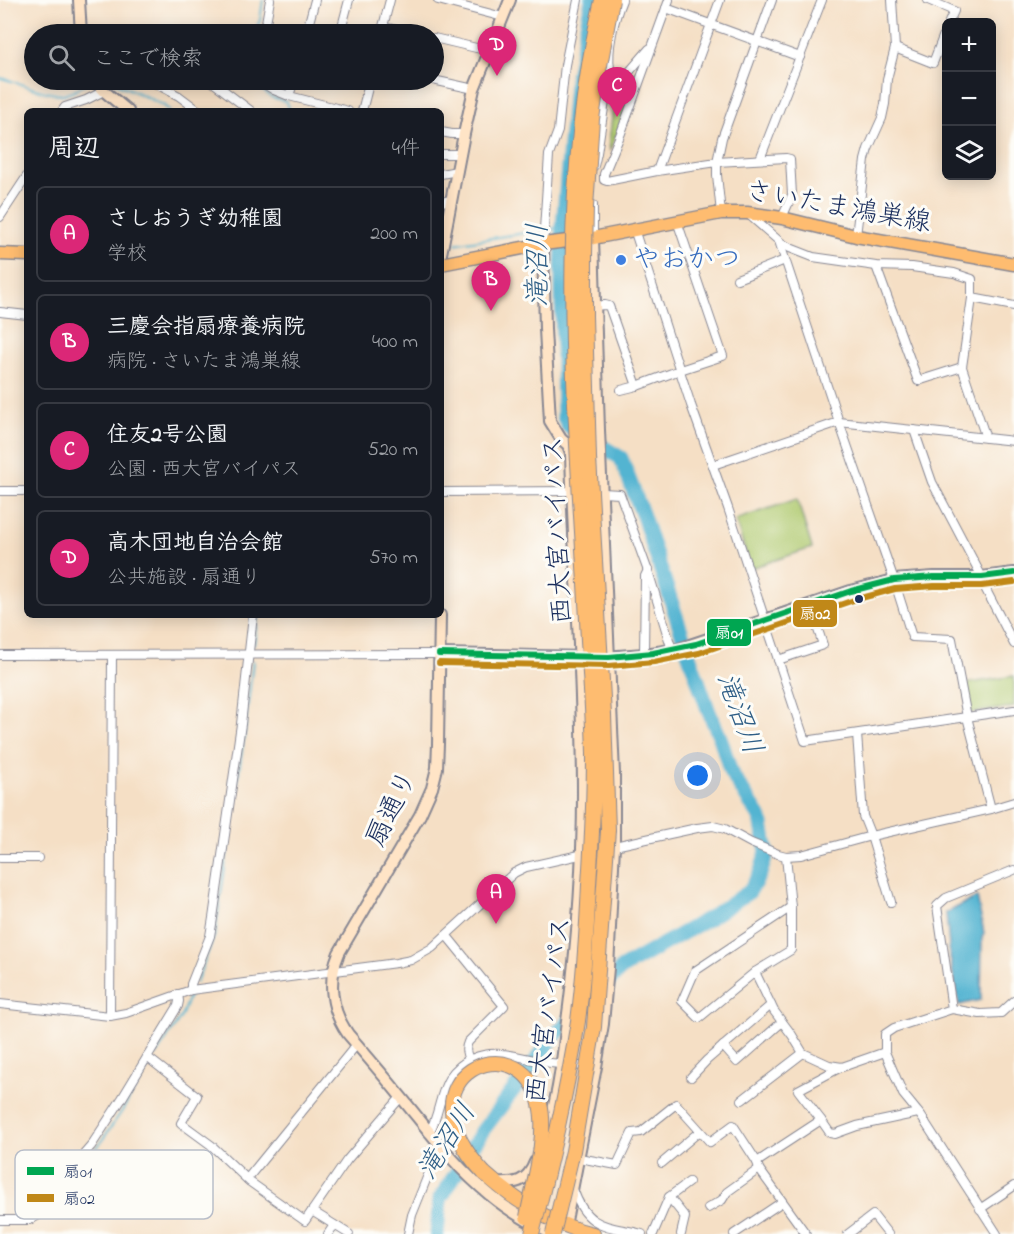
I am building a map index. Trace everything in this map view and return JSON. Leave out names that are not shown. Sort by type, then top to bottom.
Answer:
[{"type":"highway","name":"西大宮バイパス","points":[[532,1234],[554,1148],[568,1078],[578,1020],[586,947],[594,750],[572,306],[575,194],[582,108],[602,0]]},
{"type":"highway","name":"西大宮バイパス","points":[[552,1234],[573,1151],[594,1027],[608,830],[603,693],[589,458],[585,253],[586,197],[592,119],[612,0]]},
{"type":"highway","points":[[524,1234],[540,1147],[542,1116],[540,1103],[532,1083],[519,1071],[507,1065],[484,1064],[470,1070],[464,1076],[453,1092],[452,1106],[456,1131],[484,1178],[515,1198],[535,1211],[567,1230],[593,1234]]},
{"type":"main road","name":"さいたま鴻巣線","points":[[444,263],[721,213],[747,213],[782,218],[856,236],[1014,264]]},
{"type":"main road","points":[[0,254],[24,255]]},
{"type":"street","points":[[79,0],[80,24]]},
{"type":"street","points":[[266,24],[270,0]]},
{"type":"street","points":[[309,24],[315,0]]},
{"type":"street","points":[[343,24],[349,0]]},
{"type":"street","points":[[384,24],[390,0]]},
{"type":"street","points":[[438,0],[503,17]]},
{"type":"street","points":[[444,222],[446,201],[457,171],[474,89],[510,0]]},
{"type":"street","points":[[333,971],[331,987],[341,1024],[451,1158],[484,1178],[508,1183],[525,1178],[531,1173],[550,1122],[556,1064],[575,956],[582,855],[583,792],[571,453],[568,445],[561,439],[550,421],[547,373],[546,244],[549,155],[558,131],[565,65],[578,0]]},
{"type":"street","points":[[510,1210],[545,1226],[567,1230],[596,1067],[608,968],[614,846],[614,774],[594,306],[594,164],[617,11],[622,0]]},
{"type":"street","points":[[657,171],[720,0]]},
{"type":"street","points":[[721,213],[717,162],[724,129],[772,0]]},
{"type":"street","points":[[760,159],[822,0]]},
{"type":"street","points":[[856,236],[865,160],[882,118],[887,79],[895,48],[892,0]]},
{"type":"street","points":[[928,0],[954,11],[951,18]]},
{"type":"street","points":[[782,218],[792,195],[790,159],[786,158],[717,162],[606,181],[604,174],[667,4],[711,24],[800,57]]},
{"type":"street","points":[[895,48],[933,63],[942,39]]},
{"type":"street","points":[[444,40],[489,51]]},
{"type":"street","points":[[617,86],[652,46]]},
{"type":"street","points":[[444,82],[474,89]]},
{"type":"street","points":[[167,90],[178,96],[189,108]]},
{"type":"street","points":[[223,90],[247,108]]},
{"type":"street","points":[[274,90],[288,96],[336,108]]},
{"type":"street","points":[[288,96],[290,90]]},
{"type":"street","points":[[363,108],[367,90]]},
{"type":"street","points":[[64,108],[104,91],[124,108]]},
{"type":"street","points":[[306,108],[307,101]]},
{"type":"street","points":[[444,133],[464,134]]},
{"type":"street","points":[[444,154],[460,154]]},
{"type":"street","points":[[444,173],[457,171]]},
{"type":"street","points":[[0,217],[24,181]]},
{"type":"street","points":[[747,213],[779,241],[813,258],[876,266],[912,267],[954,273],[972,279],[972,298],[962,368],[986,438]]},
{"type":"street","points":[[621,390],[723,356],[677,221]]},
{"type":"street","points":[[634,229],[805,741],[1014,710]]},
{"type":"street","points":[[779,241],[912,638],[952,639],[967,717],[991,809]]},
{"type":"street","points":[[736,279],[785,260]]},
{"type":"street","points":[[876,266],[918,381],[962,368]]},
{"type":"street","points":[[972,298],[1014,306]]},
{"type":"street","points":[[594,306],[609,306],[637,386]]},
{"type":"street","points":[[0,312],[24,315]]},
{"type":"street","points":[[713,465],[839,422],[1014,441]]},
{"type":"street","points":[[914,430],[932,482],[1014,644]]},
{"type":"street","points":[[0,490],[24,491]]},
{"type":"street","points":[[444,492],[572,491]]},
{"type":"street","points":[[602,493],[620,494],[675,650]]},
{"type":"street","points":[[644,654],[645,576],[648,570]]},
{"type":"street","points":[[0,655],[439,654],[609,657],[675,650],[851,591],[894,580],[982,577],[1014,573]]},
{"type":"street","points":[[778,660],[823,645],[810,605]]},
{"type":"street","points":[[190,990],[210,936],[253,618]]},
{"type":"street","name":"扇通り","points":[[333,971],[336,960],[420,815],[432,788],[438,756],[440,618]]},
{"type":"street","points":[[110,1016],[112,655]]},
{"type":"street","points":[[857,734],[863,816],[872,836],[891,902]]},
{"type":"street","points":[[0,1004],[110,1016],[190,990],[396,963],[411,960],[432,948],[514,873],[526,867],[713,826],[725,829],[751,843],[782,855],[801,855],[1014,802]]},
{"type":"street","points":[[782,855],[790,907],[791,950],[754,972],[699,1018],[682,1000],[694,971],[790,907]]},
{"type":"street","points":[[0,858],[38,858]]},
{"type":"street","points":[[952,1009],[937,906],[946,897],[1014,870]]},
{"type":"street","points":[[447,936],[504,1006],[468,1042],[465,1047],[469,1059]]},
{"type":"street","points":[[754,972],[771,1005],[803,1053],[829,1065],[842,1067]]},
{"type":"street","points":[[88,1150],[178,1006],[178,994]]},
{"type":"street","points":[[997,1234],[918,1113],[903,1094],[885,1052],[885,1034],[894,1028],[952,1009],[980,1014],[1001,1013],[1014,1001]]},
{"type":"street","points":[[691,1077],[707,1060],[771,1005]]},
{"type":"street","points":[[723,1046],[737,1062],[782,1022]]},
{"type":"street","points":[[247,1179],[357,1044]]},
{"type":"street","points":[[885,1052],[842,1067],[798,1090],[830,1133],[835,1134],[857,1126],[918,1113]]},
{"type":"street","points":[[429,1133],[435,1123],[449,1078],[469,1059],[501,1053],[556,1064],[596,1067]]},
{"type":"street","points":[[742,1100],[803,1053]]},
{"type":"street","points":[[147,1057],[197,1096],[181,1123],[211,1145],[247,1179],[304,1221],[347,1160],[401,1098]]},
{"type":"street","points":[[579,1158],[617,1165],[632,1133],[641,1132],[676,1104],[710,1142],[733,1125],[782,1202],[806,1234]]},
{"type":"street","points":[[708,1208],[722,1200],[727,1192],[758,1166],[821,1120]]},
{"type":"street","points":[[662,1163],[700,1131]]},
{"type":"street","points":[[408,1234],[412,1215],[440,1145]]},
{"type":"street","points":[[484,1178],[489,1194],[523,1219],[552,1234]]},
{"type":"street","points":[[653,1234],[669,1197],[689,1182]]},
{"type":"street","points":[[980,1209],[1014,1186]]},
{"type":"street","points":[[573,1188],[576,1199],[593,1221],[642,1234]]},
{"type":"street","points":[[669,1197],[685,1217],[681,1234]]},
{"type":"street","points":[[734,1234],[782,1202]]},
{"type":"street","points":[[312,1211],[349,1234]]},
{"type":"street","points":[[848,1234],[873,1215],[888,1234]]},
{"type":"street","points":[[0,1220],[31,1219]]},
{"type":"street","points":[[328,1234],[334,1225]]},
{"type":"green space","points":[[636,71],[639,73],[610,152],[609,141],[615,94]]},
{"type":"green space","points":[[797,499],[812,548],[751,568],[735,520]]},
{"type":"green space","points":[[1014,676],[1014,707],[970,713],[964,684]]},
{"type":"water","points":[[977,897],[984,933],[981,1000],[959,1005],[950,957],[946,913]]},
{"type":"waterway","points":[[258,24],[263,0]]},
{"type":"waterway","name":"滝沼川","points":[[437,1234],[440,1199],[483,1130],[556,1034],[622,968],[749,892],[760,874],[767,852],[761,819],[731,773],[621,458],[568,426],[564,417],[563,227],[575,87],[592,0]]},
{"type":"waterway","points":[[0,78],[24,85]]},
{"type":"waterway","points":[[39,90],[54,94],[75,90]]},
{"type":"waterway","points":[[131,90],[166,108]]},
{"type":"waterway","points":[[262,90],[271,97],[287,102],[289,108]]},
{"type":"waterway","points":[[447,245],[563,227]]},
{"type":"waterway","points":[[254,644],[258,618]]},
{"type":"waterway","points":[[196,983],[215,934],[253,660]]},
{"type":"waterway","points":[[156,1055],[181,1017],[189,996]]},
{"type":"waterway","points":[[95,1150],[148,1067]]},
{"type":"transit line","name":"扇01","points":[[439,654],[609,657],[653,653],[696,644],[851,591],[894,580],[982,577],[1014,573]]},
{"type":"transit line","name":"扇02","points":[[439,663],[609,666],[654,662],[699,653],[854,600],[895,589],[982,586],[1014,582]]},
{"type":"place","name":"高木団地自治会館","points":[[497,76]]},
{"type":"place","name":"住友2号公園","points":[[617,117]]},
{"type":"place","name":"やおかつ","points":[[621,260]]},
{"type":"place","name":"三慶会指扇療養病院","points":[[491,311]]},
{"type":"place","name":"さしおうぎ幼稚園","points":[[496,924]]}]
